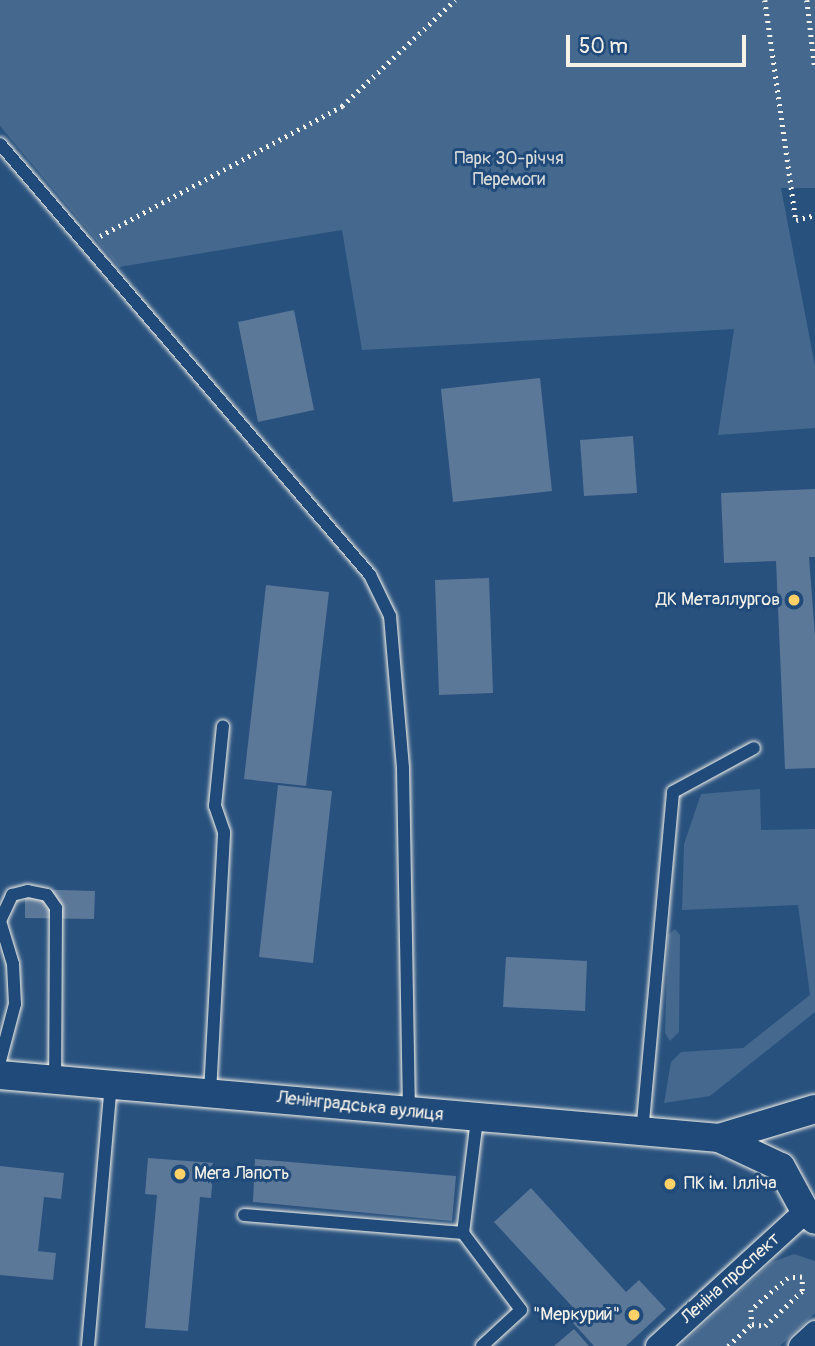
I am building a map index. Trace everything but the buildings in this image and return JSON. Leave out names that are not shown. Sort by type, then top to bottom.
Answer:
[{"type":"street","name":"Ленінградська вулиця","points":[[0,1075],[409,1110],[642,1134],[719,1138]]},
{"type":"street","points":[[719,1138],[815,1109]]},
{"type":"street","points":[[719,1138],[781,1167],[810,1215]]},
{"type":"street","name":"Леніна проспект","points":[[657,1346],[810,1215]]},
{"type":"street","points":[[800,1346],[815,1332]]},
{"type":"lane","points":[[0,144],[370,575],[390,616],[403,768],[409,1110]]},
{"type":"lane","points":[[211,1093],[224,832],[215,806],[223,726]]},
{"type":"lane","points":[[642,1134],[673,792],[754,748]]},
{"type":"lane","points":[[0,1061],[15,1004],[13,964],[0,920],[12,895],[29,891],[47,895],[56,908],[55,1080]]},
{"type":"lane","points":[[88,1346],[111,1084]]},
{"type":"lane","points":[[477,1119],[463,1233],[521,1310],[482,1346]]},
{"type":"lane","points":[[244,1215],[463,1233]]},
{"type":"path","points":[[85,244],[342,106],[455,0]]},
{"type":"path","points":[[765,0],[796,220],[815,215]]},
{"type":"path","points":[[807,0],[815,69]]},
{"type":"path","points":[[802,1276],[802,1291],[765,1326],[752,1324],[751,1310],[788,1278],[802,1276]]},
{"type":"path","points":[[728,1346],[752,1324]]},
{"type":"green space","name":"Парк 30-річчя Перемоги","points":[[0,0],[815,0],[815,188],[781,188],[815,366],[815,428],[718,435],[734,329],[362,350],[342,230],[119,267],[0,126]]},
{"type":"green space","points":[[760,789],[761,830],[815,829],[815,1012],[710,1096],[664,1103],[671,1062],[681,1052],[743,1048],[810,995],[798,905],[682,910],[684,844],[701,794]]},
{"type":"green space","points":[[675,929],[680,935],[679,1032],[670,1041],[665,1033],[668,935]]},
{"type":"green space","points":[[794,1254],[815,1261],[815,1313],[780,1346],[680,1346],[772,1262]]},
{"type":"place","name":"ДК Металлургов","points":[[794,600]]},
{"type":"place","name":"Мега Лапоть","points":[[180,1174]]},
{"type":"place","name":"ПК ім. Ілліча","points":[[670,1184]]},
{"type":"place","name":"\"Меркурий\"","points":[[634,1315]]}]
